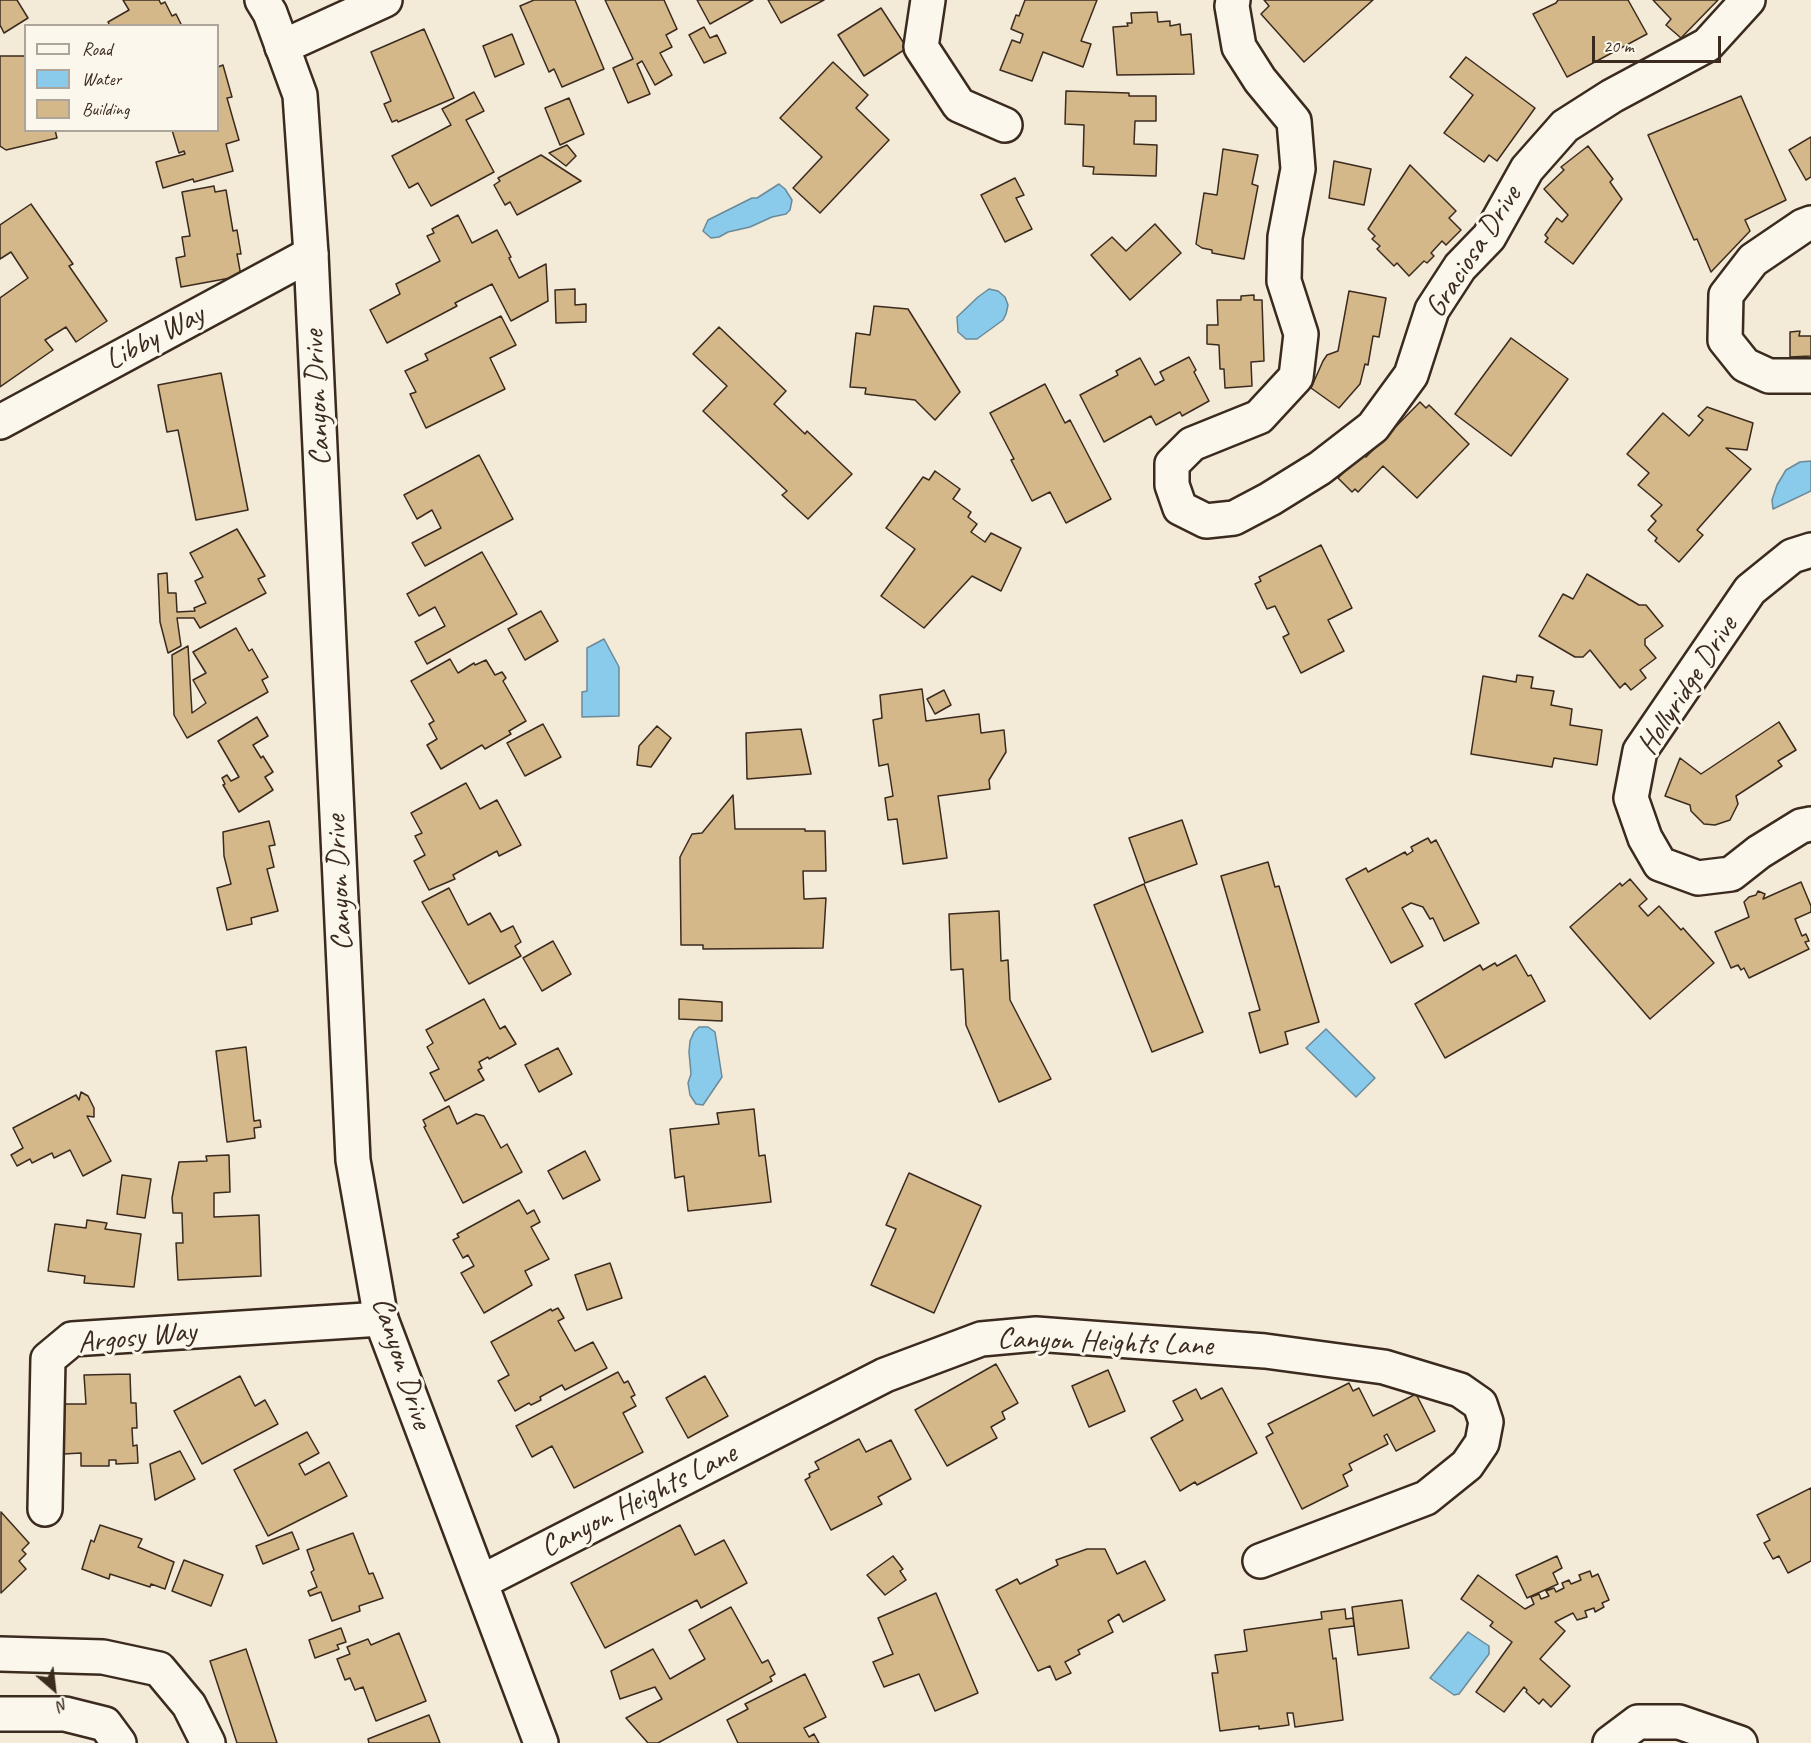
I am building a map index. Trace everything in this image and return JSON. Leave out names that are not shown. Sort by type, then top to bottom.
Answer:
[{"type":"street","name":"Canyon Drive","points":[[262,0],[270,13],[300,95],[311,254],[353,1161],[381,1319],[541,1743]]},
{"type":"street","points":[[282,47],[385,0]]},
{"type":"street","points":[[928,0],[921,47],[959,105],[1005,125]]},
{"type":"street","name":"Graciosa Drive","points":[[1233,0],[1239,47],[1260,80],[1294,121],[1298,169],[1286,237],[1284,281],[1301,333],[1296,377],[1259,417],[1192,444],[1172,464],[1172,485],[1180,508],[1206,521],[1234,518],[1270,499],[1320,468],[1373,427],[1411,375],[1432,310],[1460,267],[1489,237],[1527,169],[1557,134],[1565,126],[1612,96],[1707,45],[1748,0]]},
{"type":"street","points":[[1811,223],[1753,260],[1726,295],[1725,339],[1745,365],[1769,376],[1811,376]]},
{"type":"street","name":"Libby Way","points":[[0,422],[311,254]]},
{"type":"street","name":"Hollyridge Drive","points":[[1811,550],[1792,556],[1750,590],[1640,751],[1631,798],[1645,838],[1660,864],[1698,878],[1731,874],[1759,852],[1801,826],[1811,824]]},
{"type":"street","name":"Argosy Way","points":[[45,1509],[48,1359],[72,1340],[381,1319]]},
{"type":"street","name":"Canyon Heights Lane","points":[[481,1582],[885,1375],[981,1339],[1036,1334],[1264,1351],[1384,1367],[1460,1390],[1480,1404],[1486,1422],[1482,1443],[1467,1466],[1426,1498],[1260,1561]]},
{"type":"street","points":[[0,1654],[104,1657],[159,1670],[189,1706],[208,1743]]},
{"type":"street","points":[[0,1714],[65,1714],[95,1721],[105,1724],[119,1743]]},
{"type":"street","points":[[1610,1743],[1638,1722],[1679,1722],[1740,1743]]},
{"type":"water","points":[[779,184],[792,200],[790,210],[786,214],[728,232],[719,237],[711,238],[703,231],[708,220],[752,198],[757,198]]},
{"type":"water","points":[[989,289],[998,291],[1005,297],[1008,305],[1006,314],[1003,320],[977,339],[966,339],[958,332],[957,317]]},
{"type":"water","points":[[1811,461],[1811,491],[1773,509],[1772,500],[1777,485],[1786,470],[1800,462]]},
{"type":"water","points":[[604,639],[619,667],[619,716],[582,717],[582,692],[587,691],[587,648]]},
{"type":"water","points":[[699,1027],[708,1027],[715,1032],[722,1077],[703,1105],[696,1104],[690,1095],[688,1083],[691,1074],[690,1041]]},
{"type":"water","points":[[1326,1029],[1375,1078],[1356,1097],[1306,1048]]},
{"type":"water","points":[[1468,1632],[1489,1646],[1489,1654],[1459,1694],[1454,1695],[1430,1678]]},
{"type":"building","points":[[0,0],[17,0],[28,18],[4,33],[0,25]]},
{"type":"building","points":[[123,0],[159,0],[161,4],[165,2],[172,16],[176,14],[181,24],[109,24],[108,22],[129,10]]},
{"type":"building","points":[[534,0],[575,0],[604,69],[562,87],[554,69],[549,72],[520,6]]},
{"type":"building","points":[[605,0],[664,0],[677,29],[666,35],[672,47],[660,53],[672,75],[655,85],[642,61],[637,64],[650,94],[628,103],[613,68],[633,59]]},
{"type":"building","points":[[697,0],[753,0],[710,24]]},
{"type":"building","points":[[768,0],[824,0],[781,23]]},
{"type":"building","points":[[1025,0],[1097,0],[1081,41],[1091,44],[1083,67],[1043,52],[1032,81],[1000,70],[1012,40],[1020,43],[1023,34],[1011,29]]},
{"type":"building","points":[[1264,0],[1373,0],[1304,62],[1261,14],[1269,6]]},
{"type":"building","points":[[1558,0],[1628,0],[1647,34],[1567,77],[1533,14]]},
{"type":"building","points":[[1653,0],[1718,0],[1681,38],[1666,25],[1671,19]]},
{"type":"building","points":[[881,8],[907,48],[864,76],[838,35]]},
{"type":"building","points":[[1157,12],[1158,22],[1170,21],[1170,26],[1180,24],[1181,35],[1191,34],[1194,74],[1117,75],[1113,27],[1128,26],[1127,23],[1132,23],[1131,13]]},
{"type":"building","points":[[704,27],[710,38],[717,35],[726,53],[704,63],[689,35]]},
{"type":"building","points":[[424,29],[454,98],[398,122],[397,120],[392,122],[384,104],[391,101],[371,52]]},
{"type":"building","points":[[512,34],[524,64],[495,77],[483,46]]},
{"type":"building","points":[[0,56],[24,56],[24,132],[56,132],[57,138],[6,150],[0,146]]},
{"type":"building","points":[[1466,57],[1535,108],[1497,161],[1489,155],[1484,162],[1444,133],[1473,95],[1450,77]]},
{"type":"building","points":[[833,62],[868,95],[856,108],[889,140],[820,213],[793,188],[822,157],[780,118]]},
{"type":"building","points":[[223,65],[232,97],[227,98],[239,140],[226,144],[233,171],[163,188],[156,162],[185,154],[184,151],[179,153],[173,132],[219,132],[219,67]]},
{"type":"building","points":[[1066,91],[1156,96],[1156,121],[1135,121],[1134,144],[1157,145],[1156,176],[1093,174],[1094,167],[1083,166],[1084,125],[1065,124]]},
{"type":"building","points":[[474,92],[484,111],[466,120],[494,172],[431,206],[418,183],[409,188],[392,156],[451,125],[442,109]]},
{"type":"building","points":[[1741,96],[1786,200],[1745,220],[1750,231],[1711,272],[1697,239],[1694,240],[1648,135]]},
{"type":"building","points":[[569,98],[584,134],[560,145],[545,108]]},
{"type":"building","points":[[1811,137],[1811,177],[1806,180],[1789,150]]},
{"type":"building","points":[[567,145],[576,156],[566,166],[549,153]]},
{"type":"building","points":[[1588,146],[1613,179],[1610,182],[1622,199],[1573,264],[1545,242],[1548,238],[1545,235],[1557,218],[1562,222],[1568,215],[1544,189],[1564,170],[1561,167]]},
{"type":"building","points":[[1223,149],[1258,155],[1252,184],[1258,186],[1244,259],[1212,253],[1212,250],[1196,244],[1204,193],[1217,195]]},
{"type":"building","points":[[541,155],[581,181],[517,215],[510,202],[505,205],[494,185],[500,181],[498,178]]},
{"type":"building","points":[[1334,161],[1371,169],[1364,205],[1329,198]]},
{"type":"building","points":[[1410,165],[1456,211],[1449,218],[1461,230],[1446,245],[1442,241],[1431,253],[1434,256],[1427,263],[1424,261],[1409,276],[1397,263],[1394,266],[1377,249],[1380,246],[1372,239],[1375,236],[1368,229]]},
{"type":"building","points":[[1015,178],[1024,195],[1016,198],[1032,229],[1005,242],[981,195]]},
{"type":"building","points":[[214,186],[215,192],[226,190],[233,231],[237,230],[241,254],[237,254],[241,276],[181,287],[176,258],[185,256],[182,237],[190,236],[182,192]]},
{"type":"building","points":[[31,204],[73,264],[69,266],[107,321],[76,342],[66,327],[45,340],[53,350],[0,387],[0,298],[28,278],[11,252],[0,259],[0,225]]},
{"type":"building","points":[[458,215],[472,243],[497,230],[519,278],[546,264],[548,301],[511,321],[492,284],[455,303],[457,306],[387,343],[370,310],[400,294],[396,284],[440,261],[427,236],[434,233],[432,229]]},
{"type":"building","points":[[1155,224],[1181,253],[1130,300],[1091,255],[1112,237],[1126,251]]},
{"type":"building","points":[[575,289],[575,305],[586,304],[586,322],[556,323],[555,290]]},
{"type":"building","points":[[1349,291],[1386,298],[1379,337],[1373,336],[1368,365],[1365,364],[1360,384],[1339,408],[1311,388],[1327,355],[1338,351]]},
{"type":"building","points":[[1254,295],[1254,300],[1262,300],[1264,361],[1251,362],[1252,386],[1225,388],[1224,369],[1220,369],[1219,345],[1207,344],[1207,325],[1218,325],[1217,300],[1241,300],[1241,296]]},
{"type":"building","points":[[874,306],[908,309],[960,392],[935,420],[915,400],[865,394],[866,388],[850,387],[856,333],[870,335]]},
{"type":"building","points":[[501,316],[516,345],[490,358],[505,389],[426,428],[410,394],[416,392],[405,371],[428,360],[425,354]]},
{"type":"building","points":[[719,327],[786,391],[774,404],[805,434],[807,431],[852,474],[808,519],[782,495],[787,491],[703,411],[727,386],[693,354]]},
{"type":"building","points":[[1800,331],[1799,336],[1811,336],[1811,356],[1790,357],[1790,332]]},
{"type":"building","points":[[1511,338],[1568,379],[1511,456],[1455,414]]},
{"type":"building","points":[[1189,357],[1209,401],[1182,416],[1180,412],[1156,425],[1151,416],[1104,442],[1080,395],[1118,375],[1116,371],[1140,358],[1155,385],[1164,380],[1160,372]]},
{"type":"building","points":[[221,373],[248,510],[196,520],[178,430],[167,432],[158,385]]},
{"type":"building","points":[[1045,384],[1065,423],[1070,420],[1111,499],[1066,523],[1050,492],[1032,501],[1011,460],[1014,459],[990,413]]},
{"type":"building","points":[[1420,402],[1426,408],[1429,405],[1469,444],[1417,498],[1383,466],[1358,492],[1355,489],[1352,492],[1338,478],[1363,453],[1366,457]]},
{"type":"building","points":[[1707,407],[1753,423],[1747,450],[1726,448],[1751,469],[1697,530],[1703,535],[1679,562],[1655,541],[1657,538],[1648,530],[1656,521],[1651,516],[1662,505],[1638,485],[1649,473],[1627,454],[1663,413],[1689,436],[1703,420],[1698,416]]},
{"type":"building","points":[[479,455],[513,519],[425,566],[412,543],[441,528],[432,510],[417,519],[404,495]]},
{"type":"building","points":[[935,471],[960,489],[953,499],[971,512],[968,517],[977,524],[971,532],[985,542],[991,533],[1021,548],[1001,591],[972,576],[924,628],[881,596],[915,549],[886,528],[923,477],[929,480]]},
{"type":"building","points":[[237,529],[265,576],[258,579],[266,593],[200,628],[194,618],[177,618],[181,646],[168,653],[160,622],[158,574],[167,573],[168,593],[176,593],[177,612],[195,611],[194,608],[206,603],[195,581],[203,577],[190,553]]},
{"type":"building","points":[[1321,545],[1352,608],[1328,620],[1344,651],[1301,673],[1283,637],[1289,634],[1275,606],[1267,609],[1255,584],[1261,581],[1259,577]]},
{"type":"building","points":[[482,552],[517,614],[427,664],[415,642],[445,626],[435,607],[419,616],[407,594]]},
{"type":"building","points":[[1587,574],[1639,605],[1646,605],[1663,626],[1645,639],[1645,645],[1656,658],[1640,670],[1646,678],[1631,690],[1625,683],[1620,688],[1590,650],[1583,657],[1575,657],[1539,636],[1563,594],[1573,599]]},
{"type":"building","points":[[541,611],[558,641],[525,660],[508,629]]},
{"type":"building","points":[[236,628],[249,651],[252,649],[268,677],[262,680],[268,692],[187,738],[174,715],[172,655],[188,646],[192,713],[206,703],[193,680],[206,673],[193,652]]},
{"type":"building","points":[[450,659],[458,673],[474,663],[475,665],[486,660],[495,675],[502,672],[506,678],[503,681],[526,721],[509,731],[511,734],[485,749],[482,745],[441,769],[427,745],[437,739],[429,724],[434,721],[411,681]]},
{"type":"building","points":[[1517,675],[1533,677],[1531,688],[1554,691],[1551,705],[1572,709],[1570,725],[1602,730],[1597,765],[1554,758],[1552,767],[1471,754],[1483,676],[1516,682]]},
{"type":"building","points":[[922,689],[926,721],[979,714],[981,733],[1004,730],[1006,752],[989,780],[990,789],[938,796],[947,858],[903,864],[897,819],[888,820],[885,798],[893,796],[888,764],[879,766],[873,720],[882,718],[880,695]]},
{"type":"building","points":[[944,690],[951,705],[935,714],[927,699]]},
{"type":"building","points":[[257,717],[268,736],[253,745],[273,772],[265,777],[273,790],[239,812],[223,785],[225,784],[222,778],[227,775],[231,781],[239,777],[218,741]]},
{"type":"building","points":[[1779,722],[1796,750],[1778,761],[1782,766],[1736,796],[1738,804],[1730,820],[1715,825],[1704,824],[1691,811],[1690,805],[1665,796],[1680,758],[1701,774]]},
{"type":"building","points":[[543,724],[561,757],[525,776],[507,743]]},
{"type":"building","points":[[657,726],[671,738],[651,767],[637,765],[639,746]]},
{"type":"building","points":[[801,729],[811,774],[747,779],[746,733]]},
{"type":"building","points":[[466,783],[480,809],[497,800],[521,845],[499,856],[497,851],[453,875],[455,879],[429,890],[414,861],[425,855],[415,836],[422,833],[411,813]]},
{"type":"building","points":[[733,795],[735,829],[825,831],[826,871],[803,871],[804,899],[826,898],[823,948],[703,949],[703,945],[681,945],[680,857],[692,834],[702,833]]},
{"type":"building","points":[[1182,820],[1197,864],[1145,883],[1129,838]]},
{"type":"building","points":[[269,821],[275,845],[269,846],[274,867],[267,869],[278,911],[251,918],[252,924],[227,930],[217,888],[231,884],[224,856],[223,832]]},
{"type":"building","points":[[1428,838],[1431,843],[1436,840],[1479,923],[1444,941],[1433,918],[1430,919],[1423,907],[1411,903],[1402,908],[1423,946],[1391,963],[1346,879],[1366,868],[1368,872],[1405,852],[1407,855],[1413,851],[1411,847]]},
{"type":"building","points":[[1268,862],[1275,887],[1279,886],[1319,1022],[1285,1032],[1288,1044],[1260,1053],[1249,1013],[1260,1010],[1221,876]]},
{"type":"building","points":[[1630,879],[1647,899],[1639,906],[1648,916],[1659,906],[1681,930],[1683,928],[1714,963],[1650,1019],[1570,927],[1620,883],[1622,886]]},
{"type":"building","points":[[1801,882],[1811,906],[1811,912],[1795,919],[1802,936],[1806,934],[1809,941],[1805,942],[1809,949],[1749,978],[1744,968],[1741,970],[1738,965],[1731,968],[1715,932],[1749,917],[1744,902],[1756,895],[1758,891],[1765,894],[1763,899]]},
{"type":"building","points":[[1144,884],[1203,1032],[1152,1052],[1094,905]]},
{"type":"building","points":[[449,888],[468,925],[490,913],[501,932],[513,926],[521,942],[515,946],[521,956],[469,984],[422,902]]},
{"type":"building","points":[[999,911],[1001,961],[1008,960],[1010,1000],[1051,1079],[999,1102],[966,1025],[963,969],[951,970],[949,914]]},
{"type":"building","points":[[553,941],[571,974],[542,991],[523,958]]},
{"type":"building","points":[[1516,955],[1528,976],[1531,975],[1545,1001],[1445,1058],[1415,1004],[1480,965],[1483,970],[1495,963],[1497,966]]},
{"type":"building","points":[[484,999],[500,1029],[505,1026],[516,1044],[479,1062],[482,1068],[478,1070],[484,1080],[445,1101],[430,1073],[439,1069],[427,1047],[433,1043],[426,1030]]},
{"type":"building","points":[[679,999],[722,1002],[722,1021],[679,1019]]},
{"type":"building","points":[[246,1047],[254,1121],[260,1120],[261,1127],[254,1128],[255,1138],[227,1142],[216,1051]]},
{"type":"building","points":[[558,1048],[572,1074],[539,1092],[525,1065]]},
{"type":"building","points":[[81,1092],[88,1096],[94,1108],[94,1117],[87,1116],[111,1161],[83,1176],[70,1150],[54,1158],[52,1153],[32,1163],[30,1159],[17,1166],[11,1155],[23,1148],[13,1128],[76,1095],[79,1100]]},
{"type":"building","points":[[449,1106],[457,1124],[476,1114],[484,1116],[501,1148],[507,1144],[522,1172],[463,1203],[424,1127],[426,1126],[423,1120]]},
{"type":"building","points":[[754,1109],[759,1156],[765,1155],[771,1202],[688,1211],[684,1176],[675,1178],[670,1129],[719,1124],[717,1113]]},
{"type":"building","points":[[585,1151],[600,1180],[563,1199],[548,1171]]},
{"type":"building","points":[[229,1155],[230,1192],[214,1193],[214,1217],[259,1215],[261,1276],[178,1280],[176,1243],[183,1243],[182,1213],[173,1213],[172,1198],[179,1162],[207,1161],[206,1156]]},
{"type":"building","points":[[909,1173],[981,1206],[934,1313],[871,1285],[896,1229],[886,1225]]},
{"type":"building","points":[[122,1175],[151,1179],[145,1218],[117,1214]]},
{"type":"building","points":[[519,1200],[527,1214],[534,1210],[540,1222],[531,1227],[549,1259],[525,1271],[532,1285],[484,1313],[461,1273],[474,1266],[468,1255],[463,1258],[453,1240],[459,1237],[457,1234]]},
{"type":"building","points":[[87,1220],[107,1223],[105,1229],[141,1234],[134,1287],[84,1283],[85,1276],[48,1271],[55,1224],[86,1228]]},
{"type":"building","points":[[610,1263],[622,1298],[587,1310],[575,1275]]},
{"type":"building","points":[[558,1308],[564,1318],[558,1321],[575,1351],[593,1342],[607,1368],[565,1390],[562,1385],[540,1397],[541,1400],[531,1405],[529,1403],[515,1411],[498,1381],[509,1375],[491,1342],[551,1309],[552,1311]]},
{"type":"building","points":[[996,1364],[1018,1403],[1002,1412],[1005,1419],[991,1427],[997,1438],[947,1466],[915,1410]]},
{"type":"building","points":[[1108,1370],[1125,1411],[1089,1427],[1072,1386]]},
{"type":"building","points":[[618,1372],[624,1383],[628,1381],[635,1395],[631,1397],[636,1406],[623,1413],[643,1452],[574,1488],[552,1446],[532,1457],[516,1426]]},
{"type":"building","points":[[130,1374],[131,1403],[136,1403],[137,1428],[132,1428],[133,1446],[137,1445],[138,1463],[116,1464],[116,1460],[109,1460],[109,1466],[81,1466],[81,1453],[63,1454],[62,1404],[86,1404],[84,1375]]},
{"type":"building","points":[[240,1376],[255,1406],[265,1400],[278,1424],[202,1464],[174,1411]]},
{"type":"building","points":[[705,1376],[728,1416],[688,1438],[666,1398]]},
{"type":"building","points":[[1349,1383],[1353,1391],[1359,1388],[1373,1416],[1416,1394],[1435,1431],[1396,1451],[1387,1434],[1384,1436],[1388,1444],[1349,1464],[1352,1470],[1343,1475],[1348,1486],[1302,1509],[1266,1437],[1273,1433],[1268,1424]]},
{"type":"building","points":[[1222,1388],[1257,1453],[1197,1485],[1195,1482],[1180,1491],[1151,1438],[1183,1420],[1173,1401],[1196,1389],[1201,1399]]},
{"type":"building","points":[[307,1432],[319,1453],[299,1464],[305,1475],[329,1462],[347,1496],[268,1536],[234,1470]]},
{"type":"building","points":[[859,1439],[866,1452],[891,1440],[911,1479],[878,1497],[882,1504],[831,1530],[805,1480],[810,1477],[809,1474],[819,1469],[815,1462]]},
{"type":"building","points":[[180,1451],[195,1479],[155,1500],[150,1464]]},
{"type":"building","points":[[1811,1488],[1811,1561],[1788,1573],[1779,1556],[1773,1559],[1764,1543],[1770,1540],[1757,1515]]},
{"type":"building","points":[[1,1512],[29,1543],[22,1550],[26,1554],[19,1561],[26,1569],[1,1593]]},
{"type":"building","points":[[100,1525],[142,1539],[138,1547],[174,1562],[165,1589],[151,1584],[150,1587],[110,1574],[109,1579],[82,1569],[91,1540],[94,1542]]},
{"type":"building","points":[[680,1525],[695,1555],[724,1540],[747,1583],[701,1608],[697,1600],[605,1648],[571,1583]]},
{"type":"building","points":[[292,1532],[299,1549],[263,1564],[256,1546]]},
{"type":"building","points":[[353,1533],[369,1574],[373,1573],[383,1598],[359,1606],[360,1611],[332,1621],[321,1592],[310,1596],[308,1591],[317,1587],[311,1572],[314,1570],[307,1550]]},
{"type":"building","points":[[1087,1549],[1105,1549],[1117,1574],[1145,1561],[1165,1600],[1123,1622],[1119,1614],[1108,1621],[1113,1632],[1078,1650],[1080,1654],[1065,1662],[1071,1673],[1056,1680],[1050,1666],[1038,1671],[996,1590],[1017,1579],[1020,1584],[1058,1565],[1056,1560]]},
{"type":"building","points":[[893,1556],[903,1569],[900,1571],[906,1580],[885,1595],[867,1575]]},
{"type":"building","points":[[1557,1556],[1562,1568],[1553,1573],[1558,1584],[1527,1598],[1516,1575]]},
{"type":"building","points":[[184,1560],[223,1575],[211,1606],[172,1591]]},
{"type":"building","points":[[1590,1571],[1592,1577],[1598,1574],[1609,1600],[1602,1603],[1604,1607],[1595,1612],[1594,1608],[1585,1611],[1587,1617],[1577,1620],[1573,1613],[1555,1622],[1565,1631],[1540,1659],[1570,1686],[1551,1707],[1543,1699],[1539,1704],[1526,1692],[1524,1687],[1504,1712],[1476,1692],[1512,1642],[1490,1626],[1493,1622],[1461,1599],[1478,1575],[1525,1609],[1534,1604],[1531,1597],[1539,1594],[1541,1599],[1549,1596],[1546,1591],[1554,1588],[1556,1592],[1564,1588],[1562,1583],[1569,1580],[1571,1584],[1581,1580],[1579,1575]]},
{"type":"building","points":[[936,1593],[978,1693],[935,1711],[919,1674],[884,1687],[873,1662],[893,1654],[878,1618]]},
{"type":"building","points":[[1402,1600],[1409,1648],[1358,1655],[1352,1607]]},
{"type":"building","points":[[731,1607],[762,1663],[768,1660],[775,1674],[770,1677],[772,1681],[658,1743],[648,1743],[626,1718],[662,1699],[655,1687],[620,1699],[611,1671],[653,1649],[670,1679],[705,1659],[689,1630]]},
{"type":"building","points":[[1345,1609],[1346,1619],[1353,1618],[1354,1626],[1329,1629],[1333,1659],[1336,1658],[1343,1720],[1295,1727],[1293,1713],[1287,1713],[1289,1725],[1220,1731],[1212,1673],[1218,1673],[1215,1655],[1247,1651],[1244,1630],[1322,1619],[1321,1612]]},
{"type":"building","points":[[341,1628],[346,1642],[337,1645],[339,1649],[315,1658],[309,1640]]},
{"type":"building","points":[[399,1633],[426,1701],[376,1721],[363,1687],[355,1690],[350,1678],[345,1680],[337,1659],[350,1654],[347,1647],[368,1639],[371,1645]]},
{"type":"building","points":[[246,1649],[277,1743],[237,1743],[210,1661]]},
{"type":"building","points":[[805,1674],[826,1717],[804,1728],[809,1737],[814,1734],[819,1743],[738,1743],[727,1720],[748,1709],[745,1704]]},
{"type":"building","points":[[429,1715],[440,1743],[369,1743],[368,1739]]}]
